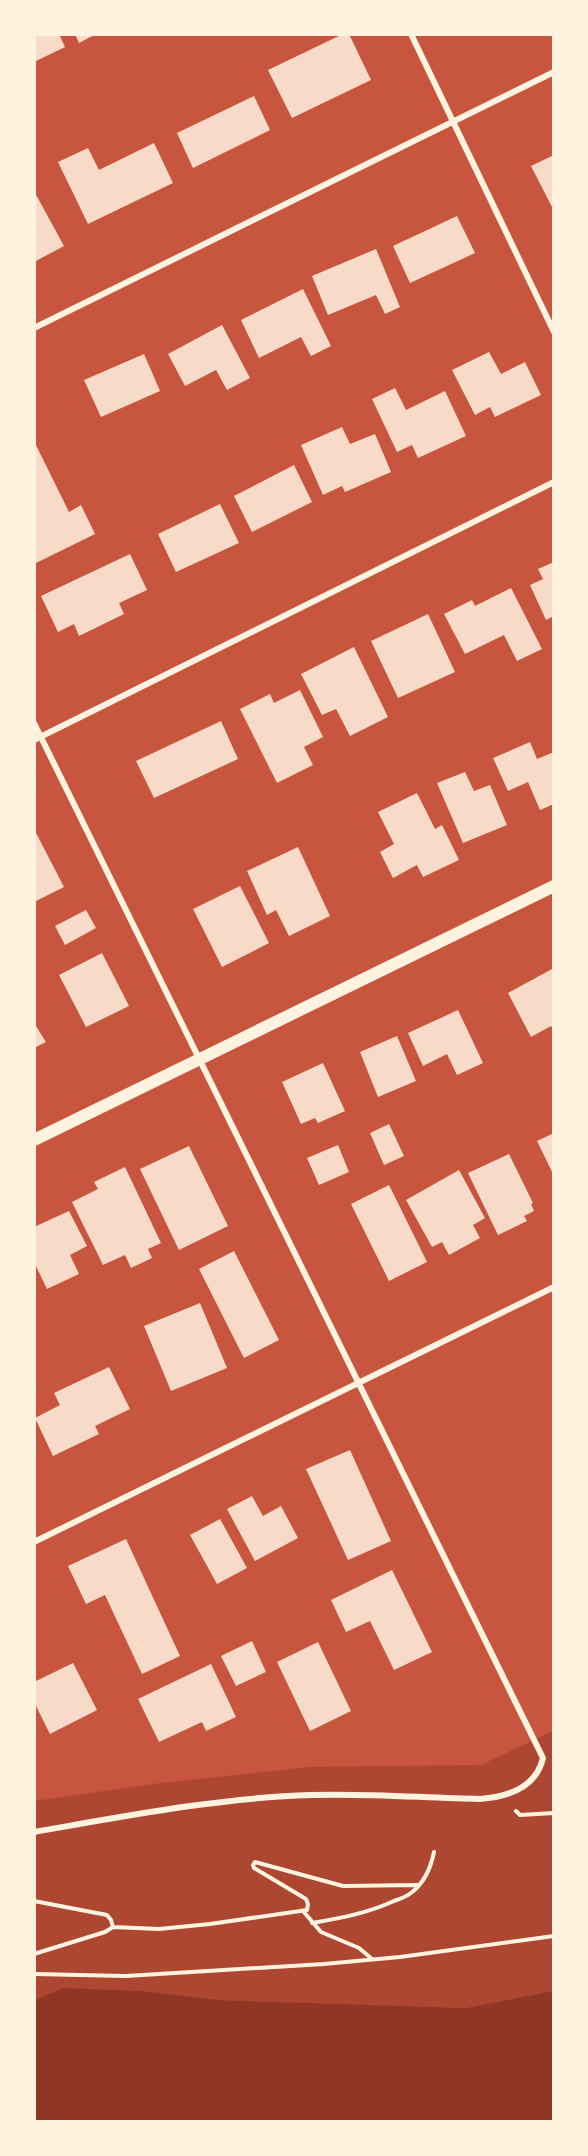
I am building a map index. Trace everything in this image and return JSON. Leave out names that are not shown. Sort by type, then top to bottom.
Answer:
[{"type":"main road","points":[[34,1140],[554,886]]},
{"type":"street","points":[[411,34],[554,332]]},
{"type":"street","points":[[34,328],[554,72]]},
{"type":"street","points":[[38,738],[554,482]]},
{"type":"street","points":[[34,723],[38,738],[199,1059],[543,1758],[534,1777],[524,1787],[499,1798],[313,1795],[272,1797],[158,1810],[34,1832]]},
{"type":"street","points":[[34,1542],[554,1287]]},
{"type":"path","points":[[499,1798],[520,1815],[554,1813]]},
{"type":"path","points":[[312,1923],[353,1916],[411,1894],[431,1866],[434,1852]]},
{"type":"path","points":[[34,1954],[105,1932],[113,1927],[159,1929],[307,1910],[306,1899],[254,1868],[255,1862],[343,1886],[418,1885]]},
{"type":"path","points":[[34,1901],[107,1915],[113,1927]]},
{"type":"path","points":[[303,1911],[321,1932],[359,1948],[373,1959]]},
{"type":"path","points":[[34,1974],[126,1976],[373,1959],[554,1936]]},
{"type":"shaded area","points":[[553,1731],[553,1991],[466,2008],[219,2000],[143,1991],[63,1988],[35,2000],[34,1801],[153,1784],[309,1767],[481,1765]]},
{"type":"shaded area","points":[[63,1988],[143,1991],[219,2000],[466,2008],[553,1991],[553,2121],[35,2121],[35,2000]]},
{"type":"building","points":[[34,34],[59,34],[65,47],[34,62]]},
{"type":"building","points":[[75,34],[96,34],[79,43]]},
{"type":"building","points":[[343,34],[349,34],[371,80],[292,118],[268,70]]},
{"type":"building","points":[[254,96],[270,130],[193,168],[177,133]]},
{"type":"building","points":[[154,143],[173,183],[88,224],[58,162],[88,148],[99,170]]},
{"type":"building","points":[[554,155],[554,211],[531,166]]},
{"type":"building","points":[[34,191],[64,246],[34,262]]},
{"type":"building","points":[[457,216],[475,253],[410,283],[393,246]]},
{"type":"building","points":[[376,249],[400,307],[385,314],[376,295],[328,315],[312,276]]},
{"type":"building","points":[[303,289],[331,346],[311,356],[301,337],[259,358],[241,320]]},
{"type":"building","points":[[222,325],[250,378],[227,390],[216,370],[185,386],[168,354]]},
{"type":"building","points":[[489,352],[501,374],[525,362],[541,395],[495,417],[490,407],[475,415],[452,370]]},
{"type":"building","points":[[144,354],[160,391],[101,417],[84,380]]},
{"type":"building","points":[[395,388],[406,410],[445,391],[466,436],[418,458],[412,445],[397,452],[372,399]]},
{"type":"building","points":[[342,427],[350,444],[375,434],[391,472],[345,492],[342,486],[323,495],[301,445]]},
{"type":"building","points":[[34,441],[69,512],[81,505],[95,534],[34,564]]},
{"type":"building","points":[[294,465],[312,502],[252,532],[234,496]]},
{"type":"building","points":[[220,504],[239,543],[176,572],[158,534]]},
{"type":"building","points":[[130,554],[147,590],[119,603],[124,614],[79,636],[74,624],[58,632],[41,596]]},
{"type":"building","points":[[554,562],[554,616],[546,620],[530,585],[543,579],[538,569]]},
{"type":"building","points":[[511,588],[542,649],[517,661],[504,635],[465,654],[444,614],[472,600],[475,606]]},
{"type":"building","points":[[428,614],[455,672],[398,698],[371,641]]},
{"type":"building","points":[[354,647],[388,717],[350,736],[336,709],[322,715],[301,674]]},
{"type":"building","points":[[300,690],[323,737],[304,747],[313,765],[277,783],[240,709],[270,694],[274,703]]},
{"type":"building","points":[[221,721],[238,759],[154,798],[136,761]]},
{"type":"building","points":[[530,742],[537,759],[554,752],[554,804],[540,810],[528,782],[508,791],[493,758]]},
{"type":"building","points":[[465,772],[474,791],[490,785],[507,825],[463,843],[437,783]]},
{"type":"building","points":[[417,793],[435,829],[442,825],[459,860],[423,877],[417,865],[393,878],[380,852],[394,844],[378,812]]},
{"type":"building","points":[[34,829],[64,887],[34,902]]},
{"type":"building","points":[[298,847],[330,916],[289,936],[276,910],[267,915],[247,871]]},
{"type":"building","points":[[240,886],[269,943],[222,967],[193,909]]},
{"type":"building","points":[[86,910],[96,928],[65,945],[55,926]]},
{"type":"building","points":[[102,953],[129,1006],[86,1027],[59,975]]},
{"type":"building","points":[[552,969],[554,973],[554,1031],[551,1026],[531,1037],[508,993]]},
{"type":"building","points":[[458,1010],[483,1063],[457,1075],[447,1054],[423,1066],[408,1033]]},
{"type":"building","points":[[34,1023],[46,1042],[34,1048]]},
{"type":"building","points":[[397,1036],[416,1081],[378,1097],[360,1052]]},
{"type":"building","points":[[323,1063],[345,1111],[318,1123],[315,1118],[301,1124],[282,1082]]},
{"type":"building","points":[[389,1124],[404,1156],[384,1165],[370,1133]]},
{"type":"building","points":[[554,1133],[554,1176],[537,1141]]},
{"type":"building","points":[[338,1145],[349,1172],[319,1185],[307,1158]]},
{"type":"building","points":[[189,1146],[228,1226],[179,1250],[140,1169]]},
{"type":"building","points":[[509,1154],[533,1203],[531,1204],[534,1211],[524,1216],[527,1221],[498,1235],[468,1173]]},
{"type":"building","points":[[125,1167],[161,1243],[148,1249],[152,1258],[131,1268],[125,1255],[103,1265],[72,1202],[98,1189],[94,1182]]},
{"type":"building","points":[[459,1170],[485,1218],[473,1225],[480,1238],[449,1255],[442,1242],[432,1247],[406,1200]]},
{"type":"building","points":[[389,1185],[427,1262],[389,1281],[351,1204]]},
{"type":"building","points":[[69,1211],[87,1246],[70,1255],[79,1274],[47,1289],[34,1262],[34,1227]]},
{"type":"building","points":[[234,1251],[279,1340],[244,1358],[199,1269]]},
{"type":"building","points":[[200,1303],[227,1368],[171,1391],[144,1326]]},
{"type":"building","points":[[109,1367],[130,1409],[95,1426],[99,1434],[53,1456],[35,1418],[60,1405],[54,1393]]},
{"type":"building","points":[[350,1450],[391,1541],[348,1560],[306,1469]]},
{"type":"building","points":[[252,1496],[263,1516],[281,1506],[298,1538],[255,1561],[227,1509]]},
{"type":"building","points":[[220,1519],[247,1568],[217,1584],[190,1535]]},
{"type":"building","points":[[126,1539],[180,1656],[142,1674],[105,1595],[86,1604],[68,1566]]},
{"type":"building","points":[[392,1570],[432,1652],[394,1670],[370,1621],[346,1632],[331,1600]]},
{"type":"building","points":[[252,1641],[266,1672],[236,1686],[221,1656]]},
{"type":"building","points":[[318,1642],[351,1711],[310,1731],[277,1662]]},
{"type":"building","points":[[73,1663],[97,1710],[50,1734],[34,1702],[34,1682]]},
{"type":"building","points":[[211,1664],[236,1717],[206,1731],[202,1722],[159,1742],[138,1699]]}]
